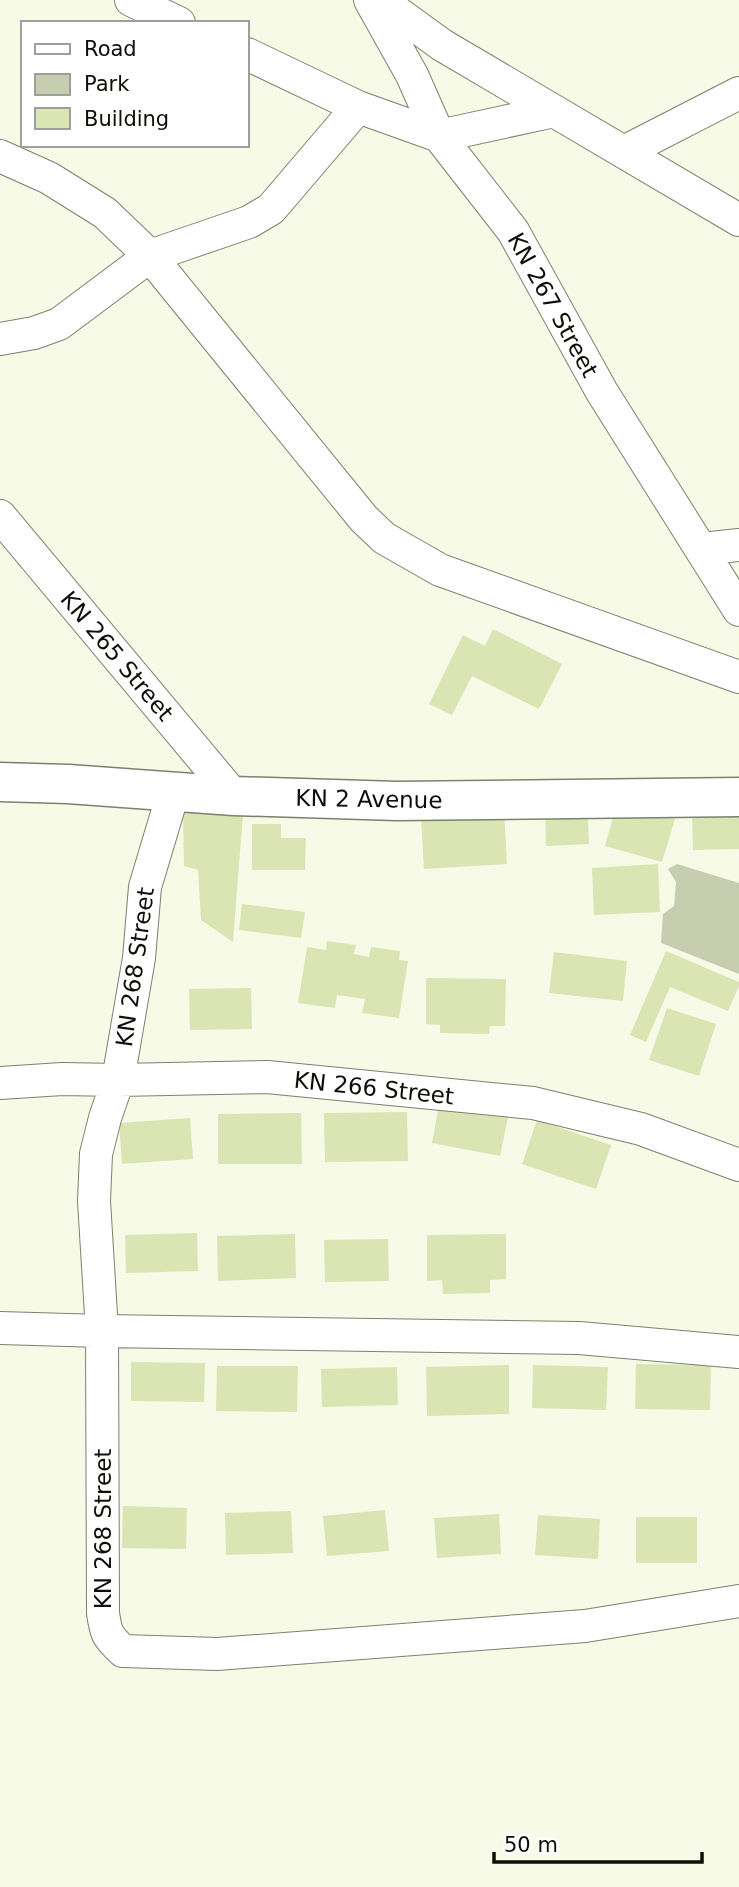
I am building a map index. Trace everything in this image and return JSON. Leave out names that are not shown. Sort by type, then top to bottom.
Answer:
[{"type":"main road","name":"KN 2 Avenue","points":[[0,782],[174,790],[234,796],[397,801],[739,797]]},
{"type":"street","points":[[131,0],[175,21]]},
{"type":"street","name":"KN 267 Street","points":[[370,0],[412,75],[439,136],[513,231],[602,392],[739,610]]},
{"type":"street","points":[[380,0],[442,45],[739,220]]},
{"type":"street","points":[[248,54],[358,107],[439,136],[554,111]]},
{"type":"street","points":[[624,152],[739,93]]},
{"type":"street","points":[[0,340],[34,333],[58,324],[150,256],[250,222],[271,209],[358,107]]},
{"type":"street","points":[[0,156],[49,178],[106,214],[150,256],[364,519],[384,538],[440,570],[739,677]]},
{"type":"street","name":"KN 265 Street","points":[[0,516],[234,796]]},
{"type":"street","points":[[702,549],[739,545]]},
{"type":"street","name":"KN 268 Street","points":[[174,790],[145,887],[139,958],[118,1080],[96,1154],[94,1201],[102,1331],[103,1613],[106,1632],[112,1641],[123,1651],[217,1654],[585,1626],[739,1601]]},
{"type":"street","name":"KN 266 Street","points":[[0,1083],[62,1079],[267,1077],[533,1103],[641,1129],[739,1165]]},
{"type":"street","points":[[0,1328],[579,1338],[739,1352]]},
{"type":"green space","points":[[677,864],[739,883],[739,974],[661,943],[663,914],[674,906],[676,882],[668,869]]},
{"type":"building","points":[[493,629],[562,664],[539,709],[472,676],[452,715],[429,704],[463,635],[485,646]]},
{"type":"building","points":[[207,797],[213,815],[219,815],[223,798],[244,800],[233,942],[201,920],[198,870],[184,866],[183,813]]},
{"type":"building","points":[[587,797],[589,844],[546,846],[545,798]]},
{"type":"building","points":[[617,803],[675,819],[662,862],[605,846]]},
{"type":"building","points":[[739,810],[739,849],[693,850],[692,812]]},
{"type":"building","points":[[504,811],[507,864],[424,869],[421,816]]},
{"type":"building","points":[[252,824],[281,824],[281,838],[306,838],[305,870],[252,870]]},
{"type":"building","points":[[658,864],[660,912],[594,915],[592,868]]},
{"type":"building","points":[[242,904],[305,912],[301,938],[239,930]]},
{"type":"building","points":[[327,941],[356,945],[354,954],[369,957],[371,947],[400,951],[399,960],[408,961],[399,1018],[362,1013],[365,999],[337,995],[335,1008],[298,1003],[307,947],[326,950]]},
{"type":"building","points":[[666,951],[739,982],[739,986],[728,1011],[670,987],[646,1042],[630,1035]]},
{"type":"building","points":[[554,952],[627,961],[623,1001],[549,993]]},
{"type":"building","points":[[426,978],[506,979],[505,1026],[490,1026],[489,1034],[440,1033],[440,1025],[426,1024]]},
{"type":"building","points":[[251,988],[252,1029],[190,1030],[189,989]]},
{"type":"building","points":[[667,1008],[716,1024],[699,1076],[649,1060]]},
{"type":"building","points":[[439,1105],[508,1117],[500,1156],[432,1143]]},
{"type":"building","points":[[407,1112],[408,1161],[325,1162],[324,1113]]},
{"type":"building","points":[[301,1113],[302,1164],[218,1164],[218,1114]]},
{"type":"building","points":[[190,1118],[193,1159],[122,1164],[119,1123]]},
{"type":"building","points":[[537,1120],[611,1145],[596,1189],[522,1164]]},
{"type":"building","points":[[197,1233],[198,1271],[126,1273],[125,1235]]},
{"type":"building","points":[[295,1234],[296,1278],[218,1281],[217,1236]]},
{"type":"building","points":[[506,1234],[506,1279],[490,1280],[490,1293],[443,1294],[442,1280],[427,1281],[427,1235]]},
{"type":"building","points":[[388,1239],[389,1281],[325,1282],[324,1240]]},
{"type":"building","points":[[131,1362],[205,1363],[204,1402],[131,1401]]},
{"type":"building","points":[[636,1364],[711,1365],[710,1410],[635,1409]]},
{"type":"building","points":[[509,1365],[509,1414],[427,1416],[426,1367]]},
{"type":"building","points":[[533,1365],[608,1367],[606,1410],[532,1408]]},
{"type":"building","points":[[217,1366],[298,1366],[297,1412],[216,1411]]},
{"type":"building","points":[[397,1367],[398,1405],[322,1407],[321,1369]]},
{"type":"building","points":[[123,1506],[187,1508],[186,1549],[122,1548]]},
{"type":"building","points":[[385,1510],[389,1551],[327,1556],[323,1516]]},
{"type":"building","points":[[291,1511],[293,1553],[226,1555],[225,1513]]},
{"type":"building","points":[[499,1514],[501,1554],[437,1558],[434,1518]]},
{"type":"building","points":[[538,1515],[600,1519],[598,1559],[535,1555]]},
{"type":"building","points":[[636,1517],[697,1517],[697,1563],[636,1563]]}]
